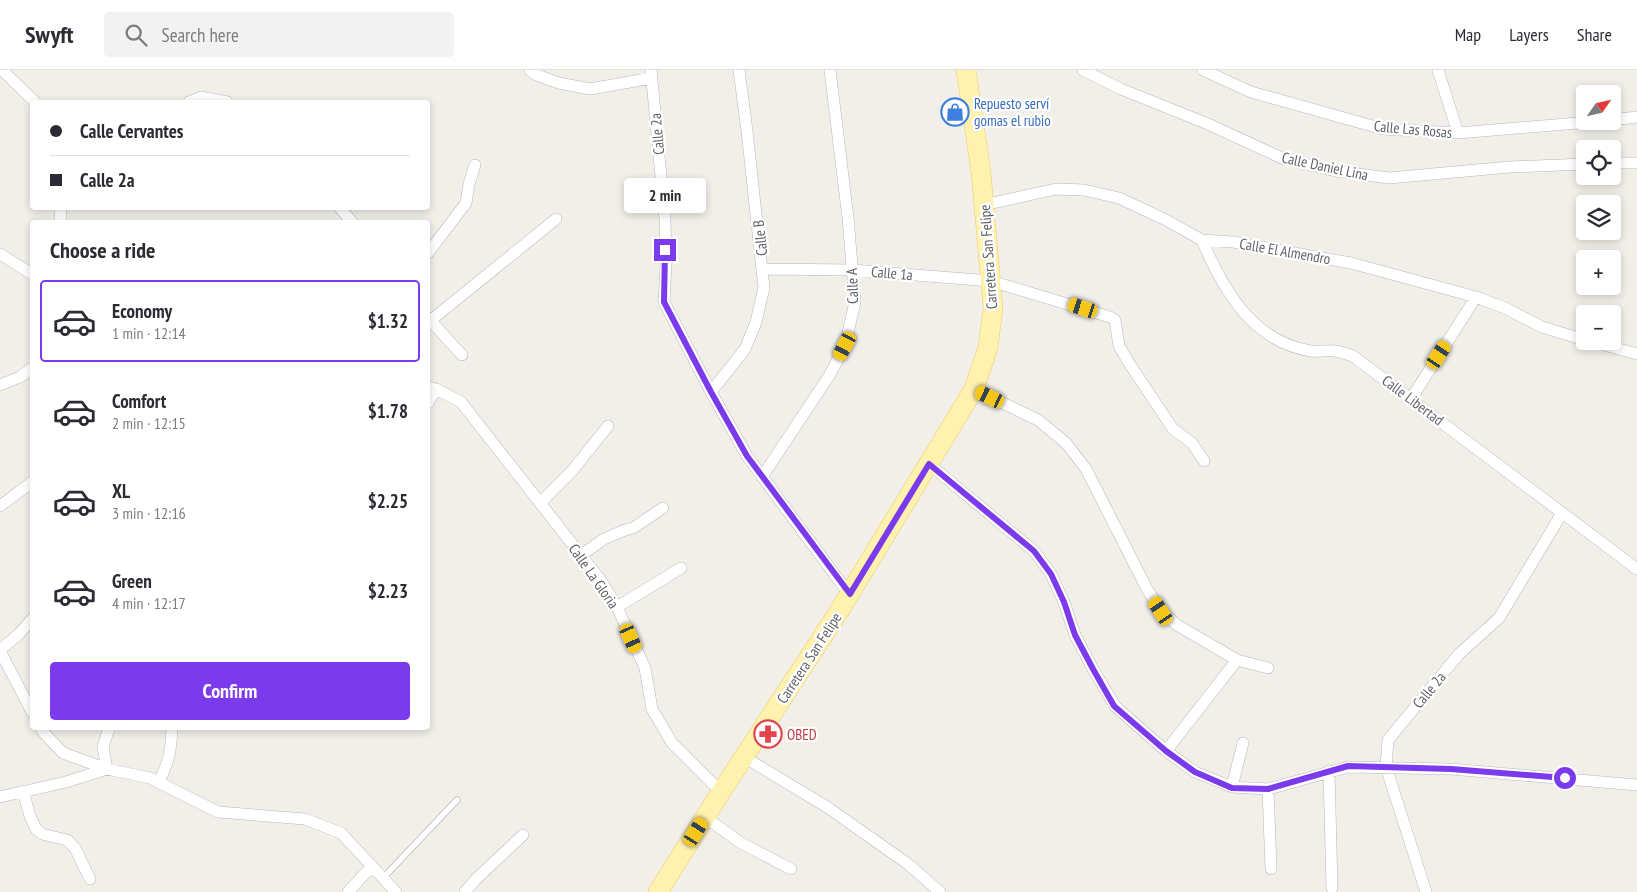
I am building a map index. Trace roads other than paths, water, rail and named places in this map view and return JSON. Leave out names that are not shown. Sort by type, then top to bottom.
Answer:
[{"type":"main road","name":"Carretera San Felipe","points":[[658,892],[850,594],[974,389],[988,348],[993,308],[981,172],[966,70]]},
{"type":"street","points":[[2,70],[33,100]]},
{"type":"street","points":[[530,70],[534,74],[559,83],[590,89],[651,74]]},
{"type":"street","name":"Calle B","points":[[711,392],[745,349],[756,322],[764,288],[747,131],[738,70]]},
{"type":"street","name":"Calle A","points":[[762,477],[829,376],[845,346],[855,302],[848,218],[830,70]]},
{"type":"street","name":"Calle Daniel Lina","points":[[1083,70],[1121,89],[1208,124],[1284,160],[1336,171],[1389,178],[1510,167],[1576,164]]},
{"type":"street","name":"Calle Las Rosas","points":[[1202,70],[1251,92],[1383,129],[1458,133],[1576,123]]},
{"type":"street","points":[[1438,70],[1458,133]]},
{"type":"street","name":"Calle 2a","points":[[651,74],[665,218],[666,265],[664,302],[747,456],[850,594]]},
{"type":"street","points":[[194,100],[201,97],[217,100]]},
{"type":"street","points":[[1621,119],[1637,118]]},
{"type":"street","points":[[1621,164],[1637,163]]},
{"type":"street","points":[[430,249],[466,203],[475,165]]},
{"type":"street","name":"Calle El Almendro","points":[[984,205],[1056,189],[1084,190],[1119,198],[1164,219],[1202,240],[1233,242],[1351,263],[1476,298],[1505,308],[1542,327],[1576,337]]},
{"type":"street","points":[[343,210],[350,220]]},
{"type":"street","points":[[430,318],[556,219]]},
{"type":"street","name":"Calle Libertad","points":[[1202,240],[1226,289],[1243,313],[1262,330],[1287,344],[1312,351],[1335,351],[1353,356],[1637,569]]},
{"type":"street","points":[[0,254],[30,273]]},
{"type":"street","name":"Calle 1a","points":[[763,269],[852,270],[991,281],[1110,317],[1115,320],[1119,346],[1129,363],[1173,429],[1192,443],[1204,461]]},
{"type":"street","points":[[1411,399],[1476,298]]},
{"type":"street","points":[[430,320],[462,355]]},
{"type":"street","points":[[1621,350],[1637,354]]},
{"type":"street","points":[[0,385],[20,377],[30,370]]},
{"type":"street","name":"Calle La Gloria","points":[[432,388],[460,402],[602,582],[617,607],[644,668],[652,709],[672,743],[721,792]]},
{"type":"street","points":[[974,389],[1038,420],[1066,443],[1086,469],[1147,589],[1161,611],[1177,625],[1237,660],[1268,668]]},
{"type":"street","points":[[540,503],[572,471],[608,426]]},
{"type":"street","points":[[929,464],[1034,551],[1051,574],[1064,602],[1075,635],[1114,706],[1166,751],[1195,772],[1232,788],[1268,789],[1348,766],[1451,769],[1637,785]]},
{"type":"street","points":[[0,506],[30,484]]},
{"type":"street","points":[[581,555],[604,539],[633,528],[663,508]]},
{"type":"street","name":"Calle 2a","points":[[1426,892],[1386,767],[1388,740],[1459,654],[1499,618],[1562,513]]},
{"type":"street","points":[[617,607],[682,568]]},
{"type":"street","points":[[30,621],[0,651],[30,708]]},
{"type":"street","points":[[1166,751],[1237,660]]},
{"type":"street","points":[[42,730],[63,753],[107,769],[150,778],[218,812],[305,818],[341,833],[396,892]]},
{"type":"street","points":[[107,769],[103,746],[108,730]]},
{"type":"street","points":[[159,782],[167,765],[172,730]]},
{"type":"street","points":[[1232,788],[1242,743]]},
{"type":"street","points":[[744,757],[827,807],[908,864],[940,892]]},
{"type":"street","points":[[0,797],[66,782],[107,769]]},
{"type":"street","points":[[1329,771],[1332,888]]},
{"type":"street","points":[[1268,789],[1271,869]]},
{"type":"street","points":[[23,791],[36,829],[42,834],[67,840],[75,848],[90,879]]},
{"type":"street","points":[[705,817],[741,843],[792,870]]},
{"type":"street","points":[[465,892],[522,835]]},
{"type":"street","points":[[348,892],[371,867]]},
{"type":"lane","points":[[383,878],[457,800]]},
{"type":"place","name":"Repuesto serví gomas el rubio","points":[[955,112]]},
{"type":"place","name":"OBED","points":[[768,734]]}]
